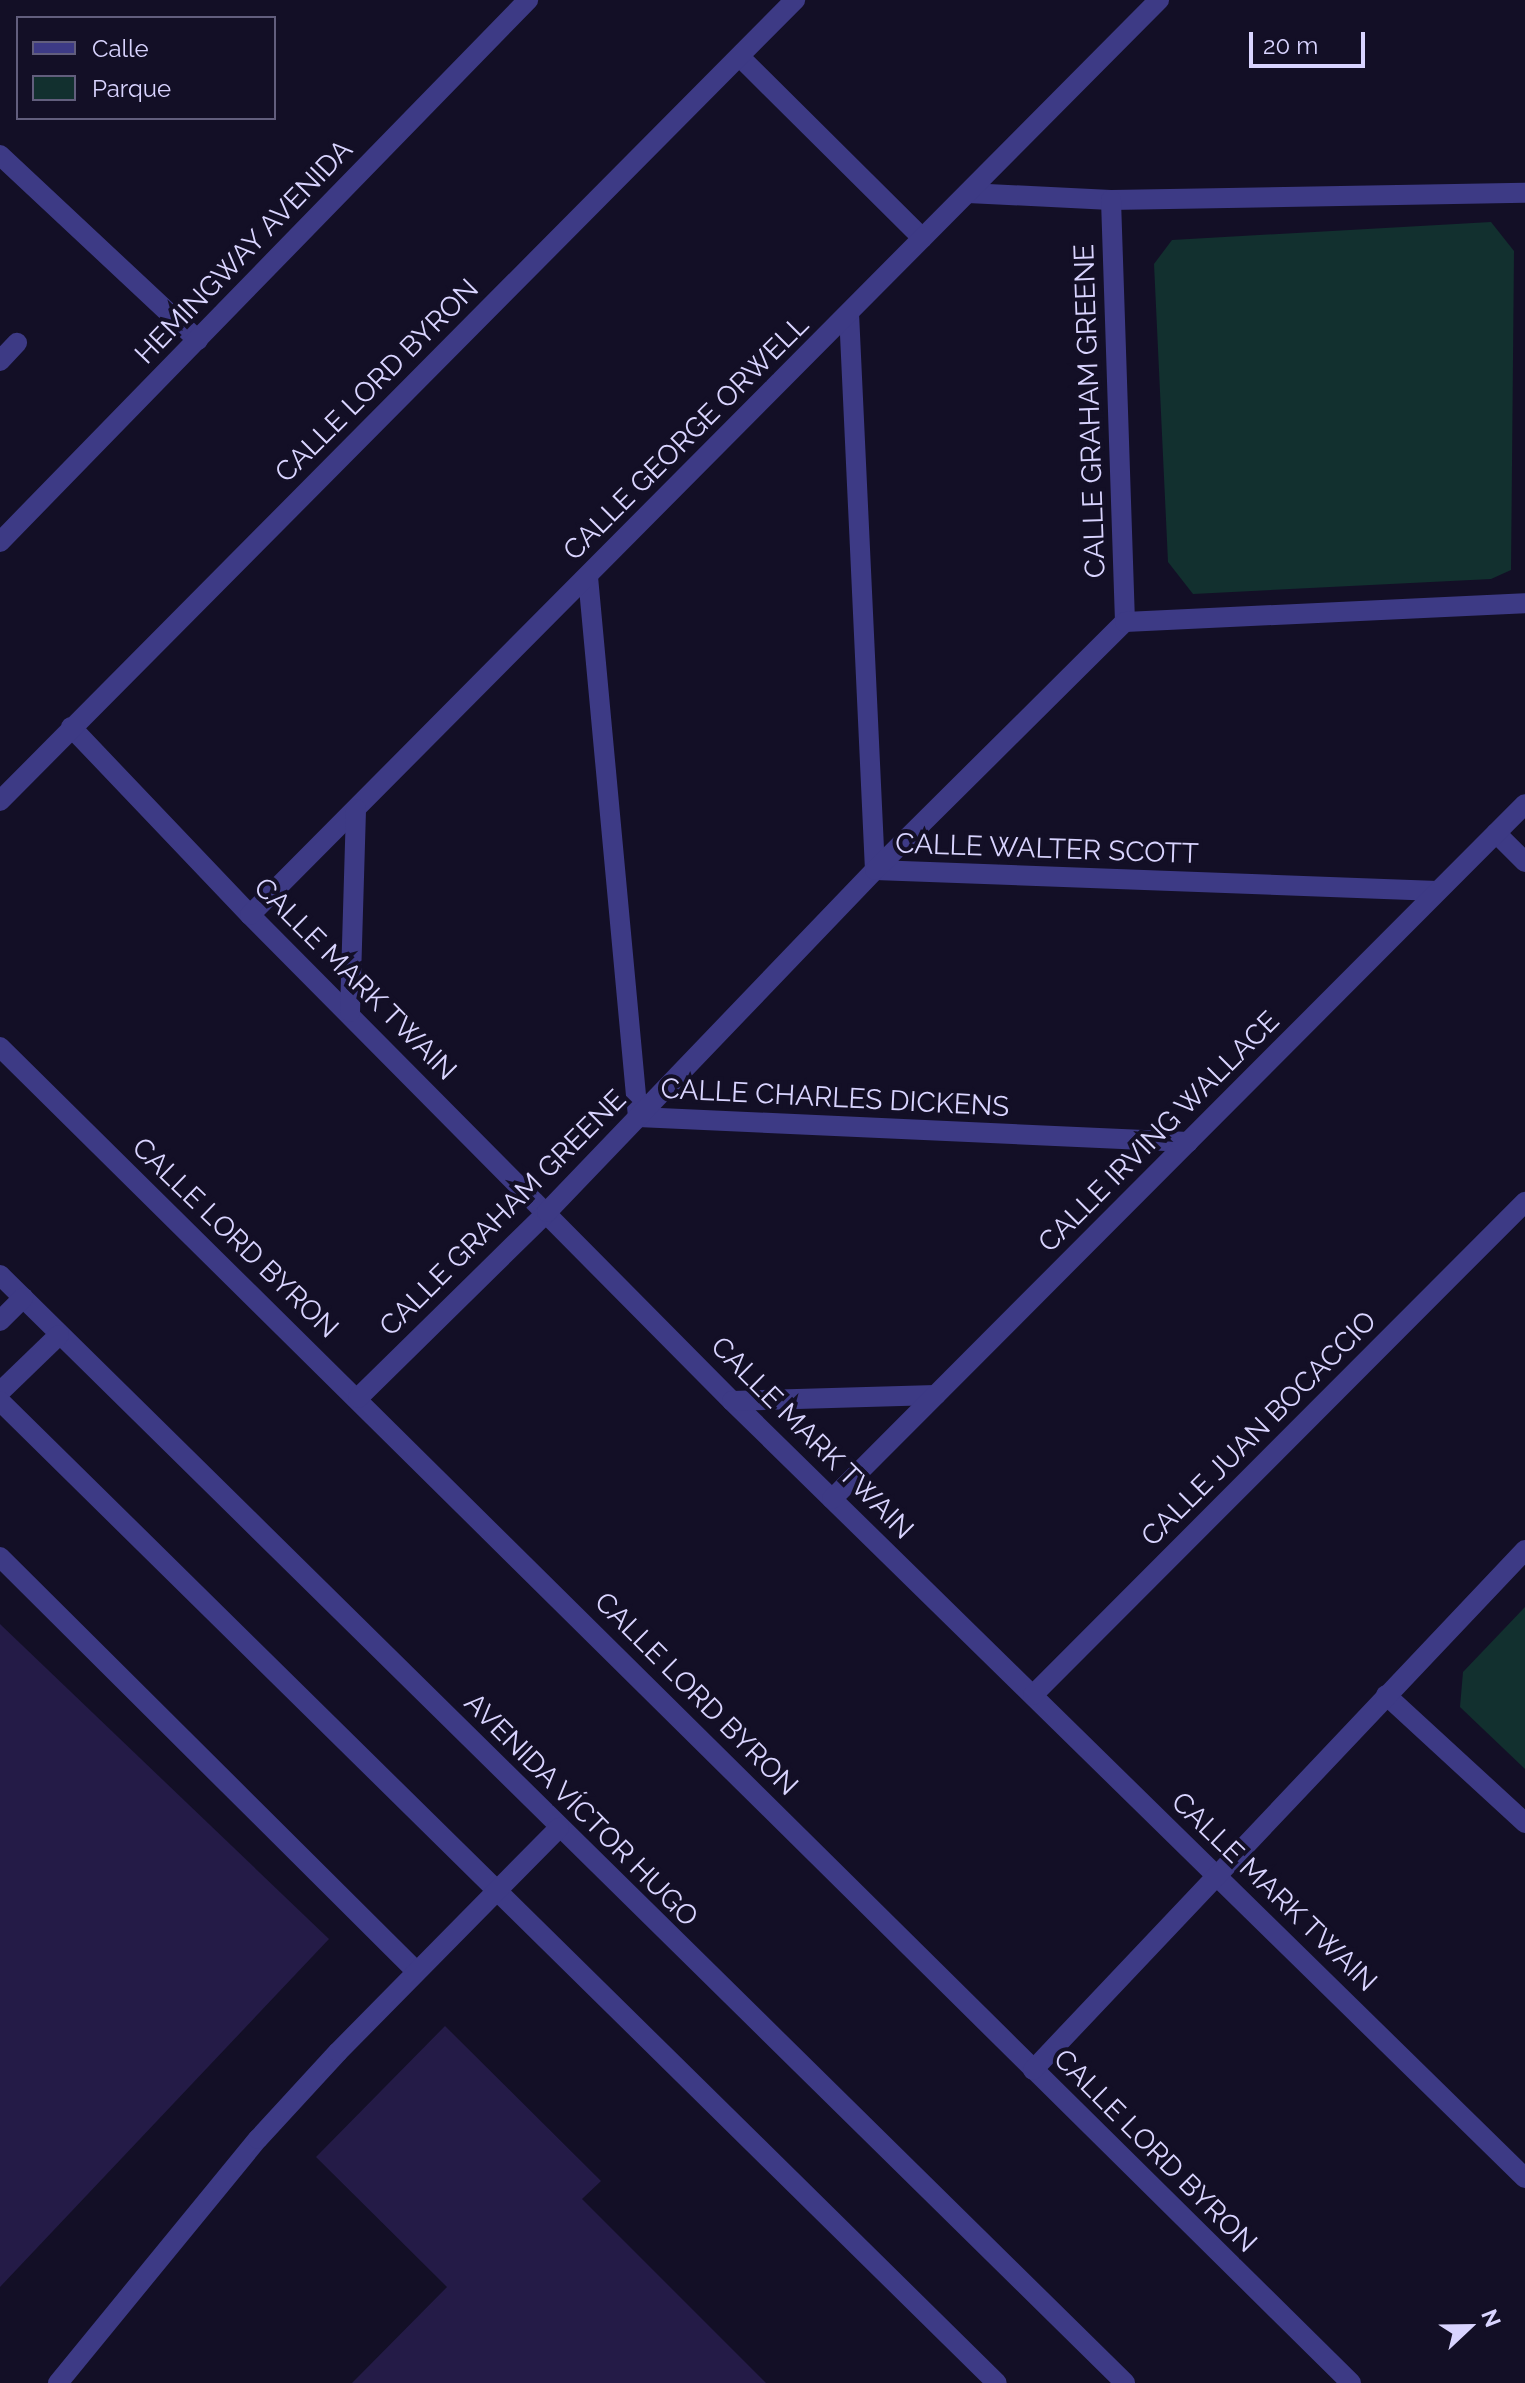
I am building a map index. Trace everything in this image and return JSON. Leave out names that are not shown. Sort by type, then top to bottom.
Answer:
[{"type":"street","name":"HEMINGWAY AVENIDA","points":[[0,542],[528,0]]},
{"type":"street","name":"CALLE LORD BYRON","points":[[0,801],[795,0]]},
{"type":"street","name":"CALLE GEORGE ORWELL","points":[[250,915],[1159,0]]},
{"type":"street","points":[[740,57],[922,238]]},
{"type":"street","points":[[0,155],[198,340]]},
{"type":"street","points":[[968,193],[1111,200],[1525,193]]},
{"type":"street","name":"CALLE GRAHAM GREENE","points":[[358,1398],[547,1212],[875,870],[1125,622],[1111,200]]},
{"type":"street","name":"CALLE WALTER SCOTT","points":[[849,313],[875,870],[1438,891]]},
{"type":"street","points":[[0,361],[17,343]]},
{"type":"street","name":"CALLE CHARLES DICKENS","points":[[588,577],[638,1117],[1188,1142]]},
{"type":"street","points":[[1125,622],[1525,603]]},
{"type":"street","name":"CALLE MARK TWAIN","points":[[71,727],[250,915],[350,1012],[732,1401],[1525,2178]]},
{"type":"street","name":"CALLE IRVING WALLACE","points":[[832,1499],[1525,804]]},
{"type":"street","points":[[350,1012],[356,809]]},
{"type":"street","points":[[1496,833],[1525,862]]},
{"type":"street","name":"CALLE LORD BYRON","points":[[0,1047],[1351,2383]]},
{"type":"street","name":"CALLE JUAN BOCACCIO","points":[[1033,1695],[1520,1216]]},
{"type":"street","name":"AVENIDA VÍCTOR HUGO","points":[[0,1275],[1125,2383]]},
{"type":"street","points":[[0,1321],[23,1298]]},
{"type":"street","points":[[0,1392],[59,1335]]},
{"type":"street","points":[[732,1401],[936,1395]]},
{"type":"street","points":[[0,1401],[997,2383]]},
{"type":"street","points":[[1033,2070],[1215,1874],[1525,1550]]},
{"type":"street","points":[[0,1557],[416,1971]]},
{"type":"street","points":[[1386,1695],[1525,1823]]},
{"type":"street","points":[[58,2383],[258,2139],[416,1971],[559,1828]]},
{"type":"green space","points":[[1491,222],[1514,251],[1511,570],[1491,579],[1193,594],[1168,562],[1154,264],[1172,240]]},
{"type":"green space","points":[[1525,1607],[1525,1769],[1460,1707],[1463,1672]]},
{"type":"building","points":[[0,1624],[329,1939],[0,2287]]},
{"type":"building","points":[[445,2026],[601,2181],[582,2199],[766,2383],[352,2383],[447,2287],[316,2157]]}]
